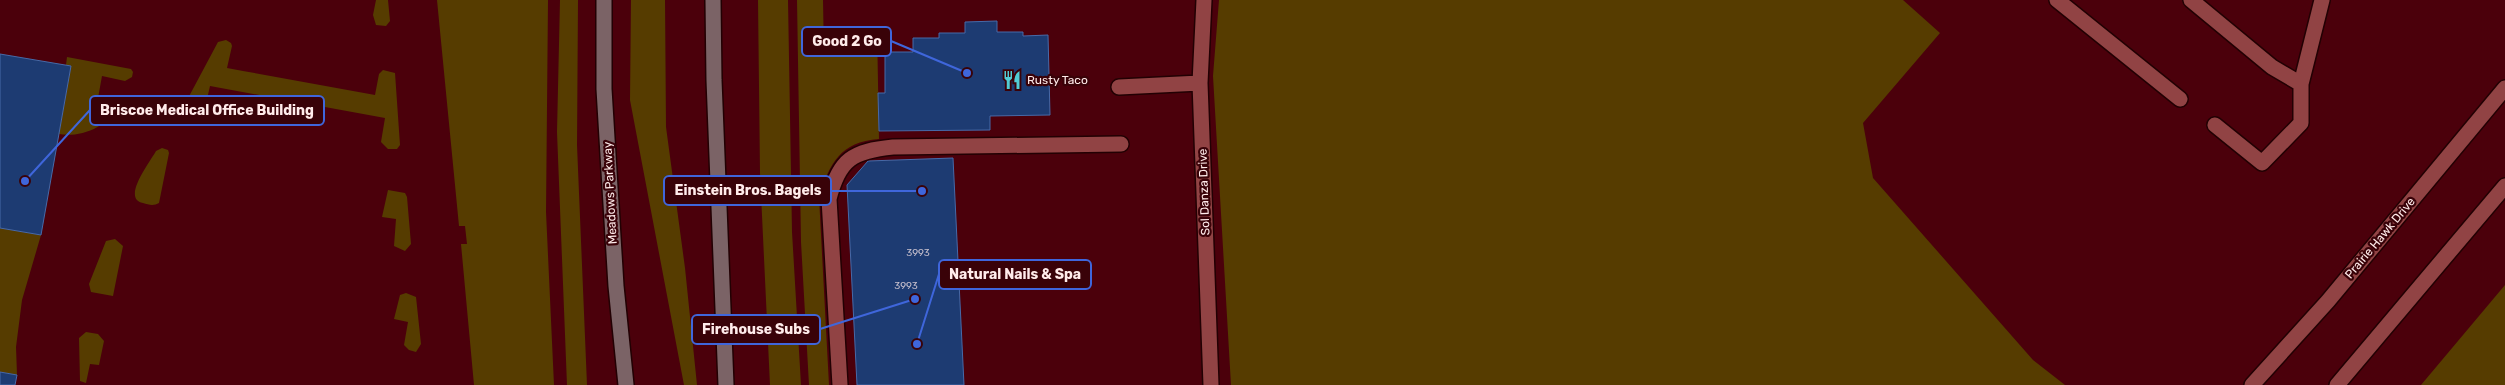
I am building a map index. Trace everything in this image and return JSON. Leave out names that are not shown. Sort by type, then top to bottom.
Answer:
[{"type":"main road","name":"Meadows Parkway","points":[[604,0],[604,89],[616,286],[626,385]]},
{"type":"main road","points":[[713,0],[714,80],[726,385]]},
{"type":"street","name":"Sol Danza Drive","points":[[1204,0],[1200,83],[1210,385]]},
{"type":"street","points":[[2057,0],[2180,99]]},
{"type":"street","points":[[2191,0],[2272,67],[2301,84]]},
{"type":"street","points":[[2216,125],[2262,162],[2301,123],[2301,84],[2322,0]]},
{"type":"street","points":[[1119,87],[1200,83]]},
{"type":"street","name":"Prairie Hawk Drive","points":[[2252,385],[2328,301],[2505,88]]},
{"type":"street","points":[[840,385],[829,199],[834,179],[844,163],[857,153],[870,149],[893,147],[1121,144]]},
{"type":"street","points":[[2337,385],[2505,186]]},
{"type":"shaded area","points":[[376,0],[388,0],[390,21],[386,26],[376,25],[373,15]]},
{"type":"shaded area","points":[[437,0],[548,0],[546,212],[554,385],[474,385],[461,244],[467,244],[465,226],[459,226]]},
{"type":"shaded area","points":[[560,0],[578,0],[577,145],[587,385],[567,385],[557,132]]},
{"type":"shaded area","points":[[631,0],[665,0],[666,127],[685,268],[697,385],[684,385],[630,100]]},
{"type":"shaded area","points":[[758,0],[788,0],[792,232],[801,385],[770,385],[760,173]]},
{"type":"shaded area","points":[[797,0],[823,0],[824,56],[862,55],[862,27],[877,27],[879,139],[855,145],[838,156],[828,174],[819,197],[829,385],[809,385],[801,242]]},
{"type":"shaded area","points":[[1219,0],[1903,0],[1940,33],[1863,123],[1873,178],[2033,360],[2065,385],[1231,385],[1213,76]]},
{"type":"shaded area","points":[[226,40],[232,46],[227,68],[375,95],[379,74],[383,70],[395,73],[400,145],[397,149],[388,149],[381,142],[385,118],[210,86],[204,112],[197,114],[191,112],[187,109],[186,102],[218,42]]},
{"type":"shaded area","points":[[67,57],[131,69],[133,72],[132,77],[125,81],[102,76],[98,98],[113,102],[112,111],[108,118],[94,129],[67,135],[59,134],[71,66],[66,65]]},
{"type":"shaded area","points":[[162,148],[168,150],[169,153],[159,203],[151,205],[143,203],[137,200],[135,195],[136,188],[143,171],[156,151]]},
{"type":"shaded area","points":[[388,190],[405,193],[407,197],[411,244],[405,251],[394,246],[396,219],[382,217]]},
{"type":"shaded area","points":[[0,228],[41,235],[22,300],[16,347],[17,375],[0,372]]},
{"type":"shaded area","points":[[115,239],[123,246],[113,296],[91,292],[89,284],[106,241]]},
{"type":"shaded area","points":[[2505,285],[2505,385],[2421,385]]},
{"type":"shaded area","points":[[406,293],[416,297],[421,344],[416,352],[409,350],[404,345],[408,322],[394,319],[400,295]]},
{"type":"shaded area","points":[[86,332],[98,334],[104,341],[99,365],[90,364],[86,383],[80,381],[79,338]]},
{"type":"building","points":[[997,21],[997,32],[1023,32],[1023,36],[1048,35],[1050,115],[990,116],[990,130],[879,131],[878,93],[885,93],[885,52],[913,52],[913,38],[939,38],[939,33],[965,33],[965,22]]},
{"type":"building","points":[[0,54],[71,66],[41,235],[0,228]]},
{"type":"building","points":[[953,158],[964,385],[857,385],[847,185],[868,161]]},
{"type":"building","points":[[0,372],[17,375],[15,385],[0,385]]},
{"type":"place","name":"Good 2 Go","points":[[967,73]]},
{"type":"place","name":"Rusty Taco","points":[[1012,80]]},
{"type":"place","name":"Briscoe Medical Office Building","points":[[25,181]]},
{"type":"place","name":"Einstein Bros. Bagels","points":[[922,191]]},
{"type":"place","name":"Firehouse Subs","points":[[915,299]]},
{"type":"place","name":"Natural Nails & Spa","points":[[917,344]]}]
